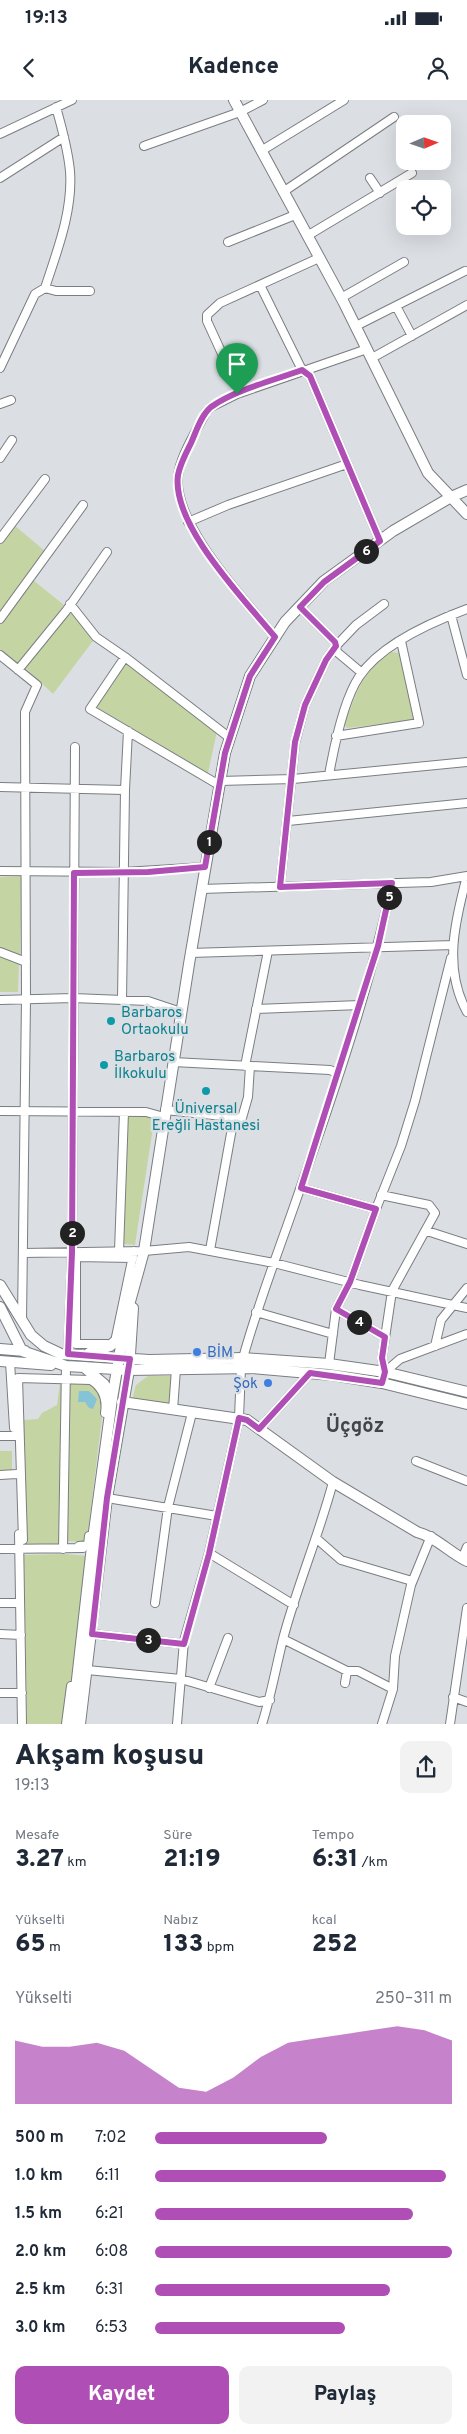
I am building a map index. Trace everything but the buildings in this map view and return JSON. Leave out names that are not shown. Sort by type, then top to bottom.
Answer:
[{"type":"main road","points":[[234,100],[356,326],[428,473],[467,514]]},
{"type":"main road","points":[[72,1724],[91,1550],[125,1359],[137,1253],[165,1114],[201,889],[230,738],[250,676],[285,622],[324,582],[380,541],[451,496],[467,490]]},
{"type":"main road","points":[[0,1285],[31,1335],[44,1346],[65,1354]]},
{"type":"main road","points":[[0,1327],[1,1309]]},
{"type":"main road","points":[[1,1309],[22,1350],[66,1366]]},
{"type":"main road","points":[[81,1355],[106,1348],[127,1336]]},
{"type":"main road","points":[[127,1336],[148,1365]]},
{"type":"main road","points":[[0,1349],[125,1359],[176,1369],[242,1363],[382,1383],[467,1404]]},
{"type":"main road","points":[[5,1362],[123,1370],[148,1365],[329,1364],[385,1372],[467,1392]]},
{"type":"main road","points":[[80,1724],[92,1634],[117,1401],[148,1365]]},
{"type":"main road","points":[[84,1368],[104,1384],[117,1401],[247,1420],[333,1482],[417,1532],[431,1536],[440,1546],[464,1560]]},
{"type":"main road","points":[[123,1370],[125,1391]]},
{"type":"street","points":[[0,134],[72,100]]},
{"type":"street","points":[[144,146],[240,112],[262,100]]},
{"type":"street","points":[[261,151],[344,100]]},
{"type":"street","points":[[0,368],[35,294],[45,288],[62,234],[69,200],[70,172],[64,137],[56,107]]},
{"type":"street","points":[[283,192],[394,117]]},
{"type":"street","points":[[0,178],[64,137]]},
{"type":"street","points":[[307,236],[412,173]]},
{"type":"street","points":[[370,178],[380,193]]},
{"type":"street","points":[[228,242],[296,215]]},
{"type":"street","points":[[240,393],[207,321],[207,315],[220,304],[319,258]]},
{"type":"street","points":[[341,298],[404,262]]},
{"type":"street","points":[[356,326],[465,271]]},
{"type":"street","points":[[260,285],[302,370],[310,376],[380,541]]},
{"type":"street","points":[[45,288],[56,291],[90,291]]},
{"type":"street","points":[[275,637],[196,538],[188,522],[178,487],[180,466],[206,412],[240,393],[302,370],[370,353],[412,336],[467,305]]},
{"type":"street","points":[[396,306],[412,336]]},
{"type":"street","points":[[0,404],[11,400]]},
{"type":"street","points":[[0,458],[12,440]]},
{"type":"street","points":[[188,522],[228,505],[347,464]]},
{"type":"street","points":[[0,539],[45,479]]},
{"type":"street","points":[[0,619],[83,505]]},
{"type":"street","points":[[18,670],[108,552]]},
{"type":"street","points":[[70,604],[96,637],[230,738]]},
{"type":"street","points":[[280,887],[293,779],[295,742],[305,705],[326,660],[336,646],[356,625],[384,604]]},
{"type":"street","points":[[300,607],[335,642],[337,652],[362,673]]},
{"type":"street","points":[[330,776],[336,736],[358,678],[362,673],[391,646],[431,622],[467,609]]},
{"type":"street","points":[[451,615],[467,675]]},
{"type":"street","points":[[336,736],[419,723],[401,641]]},
{"type":"street","points":[[0,655],[37,685],[25,712],[26,999],[22,1321]]},
{"type":"street","points":[[124,657],[90,709],[220,783],[330,776],[467,762]]},
{"type":"street","points":[[122,1000],[125,790],[128,731]]},
{"type":"street","points":[[65,1354],[72,1252],[75,747]]},
{"type":"street","points":[[0,787],[125,790]]},
{"type":"street","points":[[288,820],[467,803]]},
{"type":"street","points":[[0,871],[74,873],[205,867]]},
{"type":"street","points":[[201,889],[431,882],[467,876],[454,926],[452,956],[415,1101],[401,1146],[381,1195],[350,1282],[336,1309],[329,1364]]},
{"type":"street","points":[[177,1724],[184,1644],[209,1554],[239,1418],[242,1363],[256,1312],[301,1188],[339,1074],[378,946],[392,883]]},
{"type":"street","points":[[190,953],[378,946],[453,946]]},
{"type":"street","points":[[0,1111],[146,1112],[242,1118],[248,1097],[248,1066],[256,1009],[268,950]]},
{"type":"street","points":[[0,952],[26,962]]},
{"type":"street","points":[[452,956],[458,986],[467,1012]]},
{"type":"street","points":[[0,1000],[73,998],[122,1000],[148,1002],[181,1012]]},
{"type":"street","points":[[256,1009],[360,1005]]},
{"type":"street","points":[[173,1062],[330,1070],[339,1074]]},
{"type":"street","points":[[119,1252],[124,1112]]},
{"type":"street","points":[[210,1250],[234,1117]]},
{"type":"street","points":[[301,1188],[376,1209]]},
{"type":"street","points":[[381,1195],[429,1205],[435,1213],[427,1231],[392,1291],[382,1358],[385,1372],[382,1383]]},
{"type":"street","points":[[427,1231],[467,1244]]},
{"type":"street","points":[[137,1253],[118,1335],[106,1344],[76,1344],[76,1257],[189,1247],[274,1263],[467,1308]]},
{"type":"street","points":[[24,1253],[137,1253]]},
{"type":"street","points":[[435,1346],[441,1320],[467,1288]]},
{"type":"street","points":[[336,1309],[385,1337]]},
{"type":"street","points":[[256,1312],[333,1334]]},
{"type":"street","points":[[385,1372],[400,1358],[467,1334]]},
{"type":"street","points":[[5,1362],[15,1436],[17,1474],[22,1724]]},
{"type":"street","points":[[63,1549],[66,1366]]},
{"type":"street","points":[[173,1410],[176,1369]]},
{"type":"street","points":[[259,1429],[310,1373]]},
{"type":"street","points":[[23,1540],[18,1378],[84,1379],[96,1383],[103,1391],[106,1403],[88,1545],[79,1546]]},
{"type":"street","points":[[155,1603],[168,1507],[192,1413]]},
{"type":"street","points":[[0,1436],[15,1436]]},
{"type":"street","points":[[416,1461],[467,1481]]},
{"type":"street","points":[[0,1475],[17,1474]]},
{"type":"street","points":[[262,1724],[270,1700],[283,1639],[317,1539],[333,1482]]},
{"type":"street","points":[[107,1498],[217,1516]]},
{"type":"street","points":[[382,1724],[393,1689],[395,1656],[412,1581],[431,1536]]},
{"type":"street","points":[[317,1539],[341,1560],[412,1581]]},
{"type":"street","points":[[464,1560],[467,1547]]},
{"type":"street","points":[[0,1549],[91,1550],[66,1724]]},
{"type":"street","points":[[209,1554],[294,1605]]},
{"type":"street","points":[[0,1604],[20,1604]]},
{"type":"street","points":[[450,1724],[467,1608]]},
{"type":"street","points":[[0,1634],[21,1635]]},
{"type":"street","points":[[92,1634],[184,1644]]},
{"type":"street","points":[[209,1688],[228,1638]]},
{"type":"street","points":[[283,1639],[346,1671],[358,1670],[393,1689]]},
{"type":"street","points":[[87,1670],[181,1679],[259,1702],[270,1700]]},
{"type":"street","points":[[345,1683],[346,1671]]},
{"type":"street","points":[[0,1693],[22,1693]]},
{"type":"street","points":[[453,1697],[467,1702]]},
{"type":"green space","points":[[14,525],[45,551],[0,614],[0,545]]},
{"type":"green space","points":[[33,580],[64,605],[18,665],[0,650],[0,623]]},
{"type":"green space","points":[[71,608],[93,641],[53,694],[24,667]]},
{"type":"green space","points":[[392,652],[401,653],[415,720],[347,728],[344,724],[357,692],[367,674],[382,658]]},
{"type":"green space","points":[[124,664],[131,664],[217,731],[208,773],[96,707]]},
{"type":"green space","points":[[22,876],[20,955],[0,948],[0,877]]},
{"type":"green space","points":[[0,956],[19,964],[18,992],[0,992]]},
{"type":"green space","points":[[127,1115],[148,1116],[154,1121],[135,1245],[123,1244]]},
{"type":"green space","points":[[148,1376],[173,1376],[171,1406],[132,1400],[136,1385]]},
{"type":"green space","points":[[89,1381],[99,1390],[104,1400],[87,1542],[66,1541],[69,1382]]},
{"type":"green space","points":[[60,1383],[63,1385],[60,1545],[24,1546],[22,1420],[38,1419],[42,1413],[57,1405]]},
{"type":"green space","points":[[0,1451],[12,1451],[12,1471],[0,1472]]},
{"type":"green space","points":[[65,1554],[88,1556],[68,1724],[27,1724],[24,1555]]},
{"type":"water","points":[[79,1391],[89,1391],[97,1399],[93,1409],[89,1408],[85,1402],[78,1402]]},
{"type":"place","name":"Barbaros Ortaokulu","points":[[111,1021]]},
{"type":"place","name":"Barbaros İlkokulu","points":[[104,1065]]},
{"type":"place","name":"Üniversal Ereğli Hastanesi","points":[[206,1091]]},
{"type":"place","name":"BİM","points":[[197,1352]]},
{"type":"place","name":"Şok","points":[[268,1383]]},
{"type":"district","name":"Üçgöz","points":[[355,1425]]},
{"type":"route","points":[[302,370],[310,376],[380,541],[324,582],[300,607],[335,642],[336,646],[326,660],[305,705],[295,742],[293,779],[280,887],[392,883],[378,946],[339,1074],[301,1188],[376,1209],[350,1282],[336,1309],[385,1337],[382,1358],[385,1372],[382,1383],[357,1378],[310,1373],[259,1429],[247,1420],[239,1418],[209,1554],[184,1644],[92,1634],[107,1498],[130,1359],[68,1354],[72,1252],[74,873],[148,872],[205,867],[225,753],[250,676],[275,637],[196,538],[182,505],[178,487],[180,466],[206,412],[237,394],[302,370]]}]
